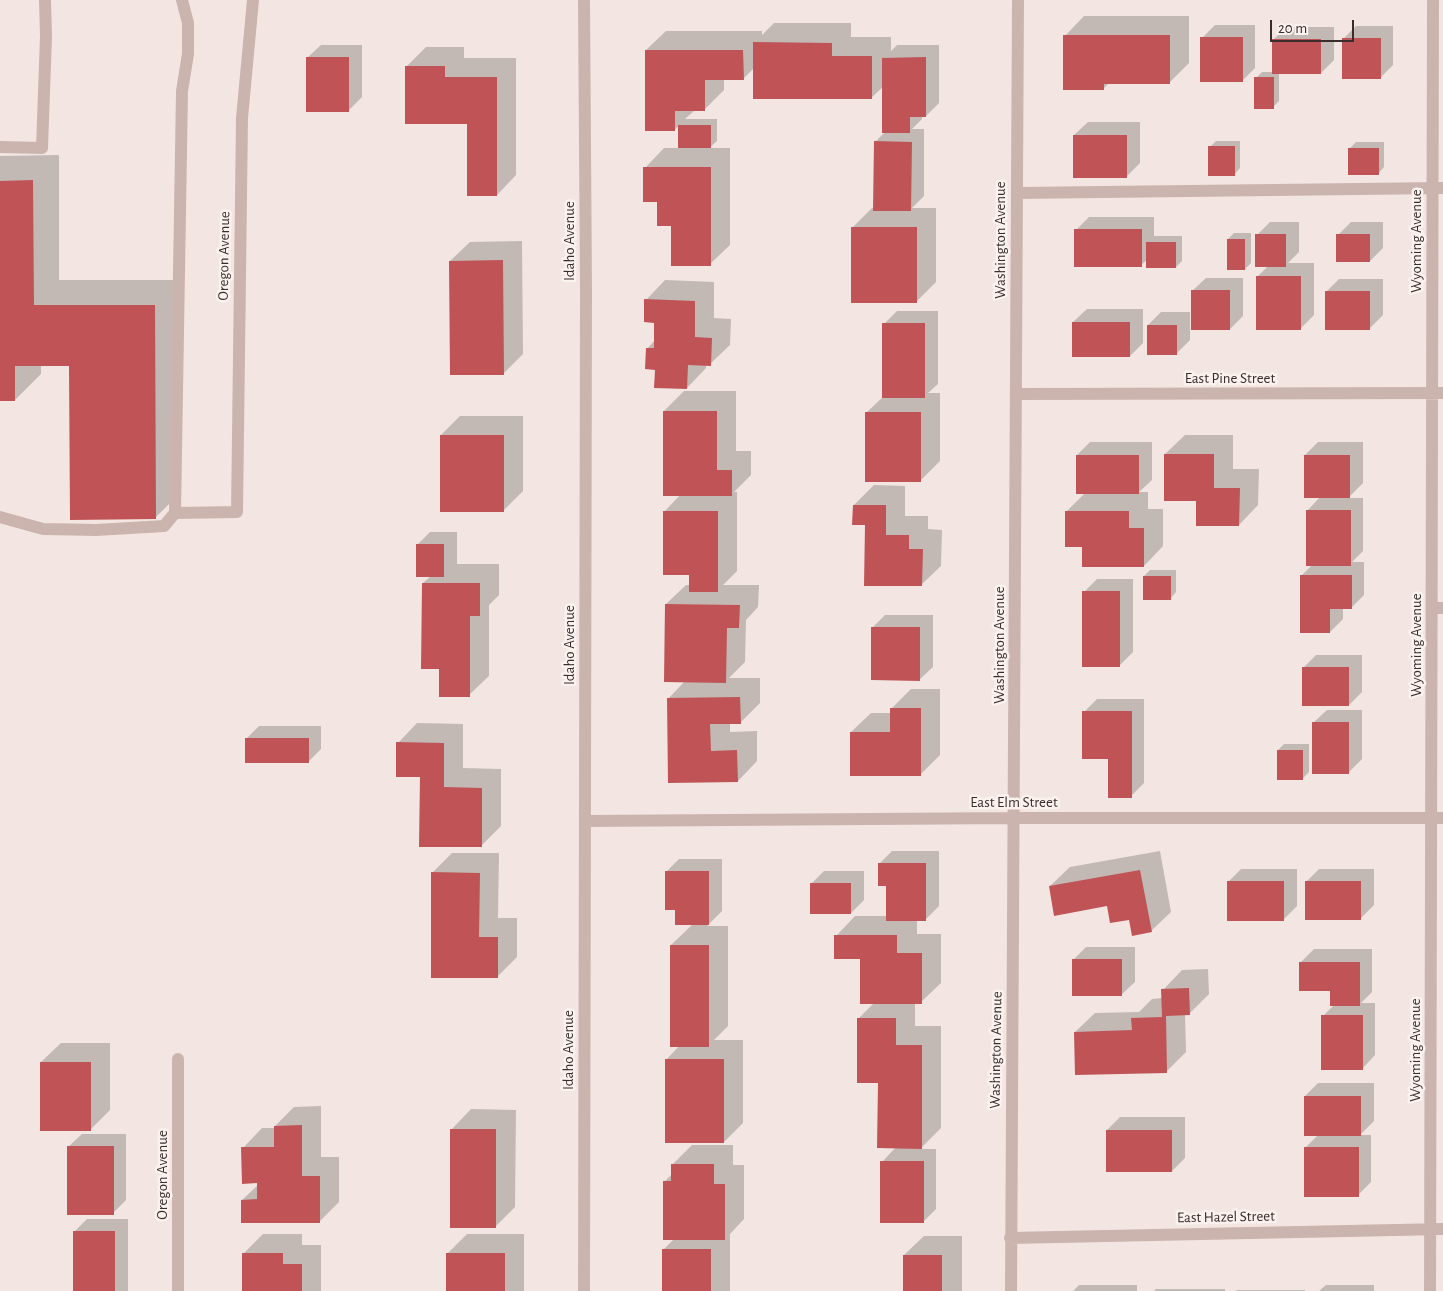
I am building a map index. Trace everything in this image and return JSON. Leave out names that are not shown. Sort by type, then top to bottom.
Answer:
[{"type":"street","points":[[0,148],[42,148],[46,0]]},
{"type":"street","points":[[0,517],[43,529],[96,530],[164,526],[175,513],[182,91],[188,54],[188,23],[182,0]]},
{"type":"street","name":"Oregon Avenue","points":[[175,513],[237,512],[242,118],[253,0]]},
{"type":"street","name":"Idaho Avenue","points":[[584,0],[586,271],[584,1291]]},
{"type":"street","name":"Washington Avenue","points":[[1011,1291],[1018,0]]},
{"type":"street","name":"Wyoming Avenue","points":[[1430,1291],[1437,1229],[1438,608],[1438,188],[1432,0]]},
{"type":"street","points":[[1017,192],[1438,188]]},
{"type":"street","name":"East Pine Street","points":[[1016,394],[1438,393]]},
{"type":"street","name":"East Elm Street","points":[[584,821],[1437,818]]},
{"type":"street","name":"Oregon Avenue","points":[[178,1059],[178,1291]]},
{"type":"street","name":"East Hazel Street","points":[[1010,1238],[1437,1229]]},
{"type":"building","points":[[1063,35],[1170,35],[1170,84],[1104,84],[1104,90],[1063,90]]},
{"type":"building","points":[[1200,37],[1243,37],[1243,82],[1200,82]]},
{"type":"building","points":[[1342,38],[1381,38],[1381,79],[1342,79]]},
{"type":"building","points":[[1272,39],[1321,39],[1321,74],[1272,74]]},
{"type":"building","points":[[753,42],[832,43],[832,56],[872,56],[872,99],[753,99]]},
{"type":"building","points":[[645,50],[743,50],[744,80],[705,80],[705,111],[675,111],[675,131],[645,131]]},
{"type":"building","points":[[306,57],[349,57],[349,112],[306,112]]},
{"type":"building","points":[[926,57],[926,117],[910,117],[910,133],[882,133],[882,58]]},
{"type":"building","points":[[405,66],[445,66],[445,77],[497,77],[497,196],[467,196],[467,124],[405,124]]},
{"type":"building","points":[[1254,77],[1274,77],[1274,109],[1254,109]]},
{"type":"building","points":[[678,125],[711,125],[711,148],[678,148]]},
{"type":"building","points":[[1073,135],[1127,135],[1127,178],[1073,178]]},
{"type":"building","points":[[874,141],[912,142],[911,211],[873,211]]},
{"type":"building","points":[[1208,146],[1235,146],[1235,176],[1208,176]]},
{"type":"building","points":[[1348,148],[1379,148],[1379,175],[1348,175]]},
{"type":"building","points":[[643,167],[711,167],[711,266],[671,266],[671,226],[657,226],[657,202],[643,202]]},
{"type":"building","points":[[33,180],[34,305],[155,305],[156,519],[70,520],[69,366],[15,366],[15,401],[0,401],[0,181]]},
{"type":"building","points":[[851,227],[917,227],[917,303],[851,303]]},
{"type":"building","points":[[1074,229],[1142,229],[1142,267],[1074,267]]},
{"type":"building","points":[[1255,234],[1286,234],[1286,267],[1255,267]]},
{"type":"building","points":[[1336,234],[1370,234],[1370,262],[1336,262]]},
{"type":"building","points":[[1227,239],[1245,239],[1245,270],[1227,270]]},
{"type":"building","points":[[1146,242],[1176,242],[1176,268],[1146,268]]},
{"type":"building","points":[[503,260],[504,375],[450,375],[449,261]]},
{"type":"building","points":[[1256,276],[1301,276],[1301,330],[1256,330]]},
{"type":"building","points":[[1191,290],[1230,290],[1230,330],[1191,330]]},
{"type":"building","points":[[1325,291],[1370,291],[1370,330],[1325,330]]},
{"type":"building","points":[[644,299],[695,301],[695,337],[712,338],[711,366],[688,365],[687,389],[654,388],[655,370],[645,369],[646,348],[654,348],[654,323],[644,322]]},
{"type":"building","points":[[1072,322],[1130,322],[1130,357],[1072,357]]},
{"type":"building","points":[[882,323],[925,323],[925,398],[882,398]]},
{"type":"building","points":[[1147,325],[1177,325],[1177,355],[1147,355]]},
{"type":"building","points":[[663,411],[717,411],[717,470],[732,470],[732,496],[663,496]]},
{"type":"building","points":[[865,412],[921,412],[921,482],[865,482]]},
{"type":"building","points":[[440,435],[504,435],[504,512],[440,512]]},
{"type":"building","points":[[1164,454],[1214,454],[1214,488],[1240,488],[1239,526],[1196,526],[1196,501],[1164,501]]},
{"type":"building","points":[[1076,455],[1139,455],[1139,494],[1076,494]]},
{"type":"building","points":[[1304,455],[1350,455],[1350,498],[1304,498]]},
{"type":"building","points":[[853,505],[886,505],[886,535],[909,535],[909,549],[923,549],[922,586],[864,586],[865,525],[852,525]]},
{"type":"building","points":[[1306,510],[1351,510],[1351,566],[1306,566]]},
{"type":"building","points":[[663,511],[718,511],[718,592],[689,592],[689,575],[663,575]]},
{"type":"building","points":[[1065,511],[1129,511],[1129,528],[1144,528],[1144,567],[1082,567],[1082,547],[1065,547]]},
{"type":"building","points":[[416,544],[444,544],[444,577],[416,577]]},
{"type":"building","points":[[1300,575],[1352,575],[1352,609],[1330,609],[1330,633],[1300,633]]},
{"type":"building","points":[[1143,576],[1171,576],[1171,600],[1143,600]]},
{"type":"building","points":[[422,583],[480,583],[480,616],[470,616],[470,697],[439,697],[439,669],[421,669]]},
{"type":"building","points":[[1082,591],[1120,591],[1120,667],[1082,667]]},
{"type":"building","points":[[665,604],[740,605],[739,628],[727,628],[726,683],[664,682]]},
{"type":"building","points":[[871,627],[920,627],[920,681],[871,680]]},
{"type":"building","points":[[1302,667],[1349,667],[1349,706],[1302,706]]},
{"type":"building","points":[[740,697],[741,724],[710,724],[711,751],[737,750],[738,782],[668,783],[667,698]]},
{"type":"building","points":[[890,708],[921,708],[921,776],[850,776],[850,732],[890,732]]},
{"type":"building","points":[[1082,711],[1132,711],[1132,798],[1108,798],[1108,759],[1082,759]]},
{"type":"building","points":[[1312,722],[1349,722],[1349,774],[1312,774]]},
{"type":"building","points":[[245,738],[309,738],[309,763],[245,763]]},
{"type":"building","points":[[396,742],[444,743],[444,787],[482,788],[482,847],[419,847],[420,777],[396,777]]},
{"type":"building","points":[[1277,750],[1303,750],[1303,780],[1277,780]]},
{"type":"building","points":[[878,863],[926,863],[926,921],[886,921],[886,886],[878,886]]},
{"type":"building","points":[[1140,870],[1152,932],[1132,936],[1129,920],[1110,923],[1107,906],[1054,916],[1049,886]]},
{"type":"building","points":[[665,871],[709,871],[709,925],[675,925],[675,910],[665,910]]},
{"type":"building","points":[[431,872],[480,873],[479,937],[498,937],[498,978],[431,978]]},
{"type":"building","points":[[1227,881],[1284,881],[1284,921],[1227,921]]},
{"type":"building","points":[[1305,881],[1361,881],[1361,920],[1305,920]]},
{"type":"building","points":[[810,883],[851,883],[851,914],[810,914]]},
{"type":"building","points":[[834,935],[897,935],[897,953],[922,953],[922,1004],[860,1004],[860,959],[834,959]]},
{"type":"building","points":[[670,945],[709,945],[709,1047],[670,1047]]},
{"type":"building","points":[[1072,959],[1122,959],[1122,996],[1072,996]]},
{"type":"building","points":[[1299,962],[1360,962],[1360,1006],[1330,1006],[1330,991],[1299,991]]},
{"type":"building","points":[[1189,988],[1190,1015],[1166,1016],[1167,1073],[1075,1075],[1074,1032],[1132,1030],[1131,1018],[1162,1017],[1161,989]]},
{"type":"building","points":[[1321,1015],[1363,1015],[1363,1070],[1321,1070]]},
{"type":"building","points":[[857,1018],[896,1018],[896,1045],[922,1045],[922,1149],[877,1148],[878,1083],[857,1083]]},
{"type":"building","points":[[665,1059],[724,1059],[724,1143],[665,1143]]},
{"type":"building","points":[[40,1062],[91,1062],[91,1131],[40,1131]]},
{"type":"building","points":[[1304,1096],[1361,1096],[1361,1136],[1304,1136]]},
{"type":"building","points":[[302,1125],[302,1176],[320,1176],[320,1223],[241,1223],[241,1200],[257,1199],[257,1183],[242,1184],[241,1147],[274,1147],[274,1126]]},
{"type":"building","points":[[450,1129],[496,1129],[496,1228],[450,1228]]},
{"type":"building","points":[[1106,1130],[1172,1130],[1172,1172],[1106,1172]]},
{"type":"building","points":[[67,1146],[114,1146],[114,1215],[67,1215]]},
{"type":"building","points":[[1304,1147],[1359,1147],[1359,1197],[1304,1197]]},
{"type":"building","points":[[880,1161],[924,1161],[924,1223],[880,1223]]},
{"type":"building","points":[[671,1164],[714,1164],[714,1184],[725,1184],[725,1240],[663,1240],[663,1181],[671,1181]]},
{"type":"building","points":[[73,1231],[115,1231],[115,1291],[73,1291]]},
{"type":"building","points":[[662,1249],[711,1249],[711,1291],[662,1291]]},
{"type":"building","points":[[242,1253],[283,1253],[283,1264],[302,1264],[302,1291],[242,1291]]},
{"type":"building","points":[[446,1253],[505,1253],[505,1291],[446,1291]]},
{"type":"building","points":[[903,1255],[942,1255],[942,1291],[903,1291]]}]
